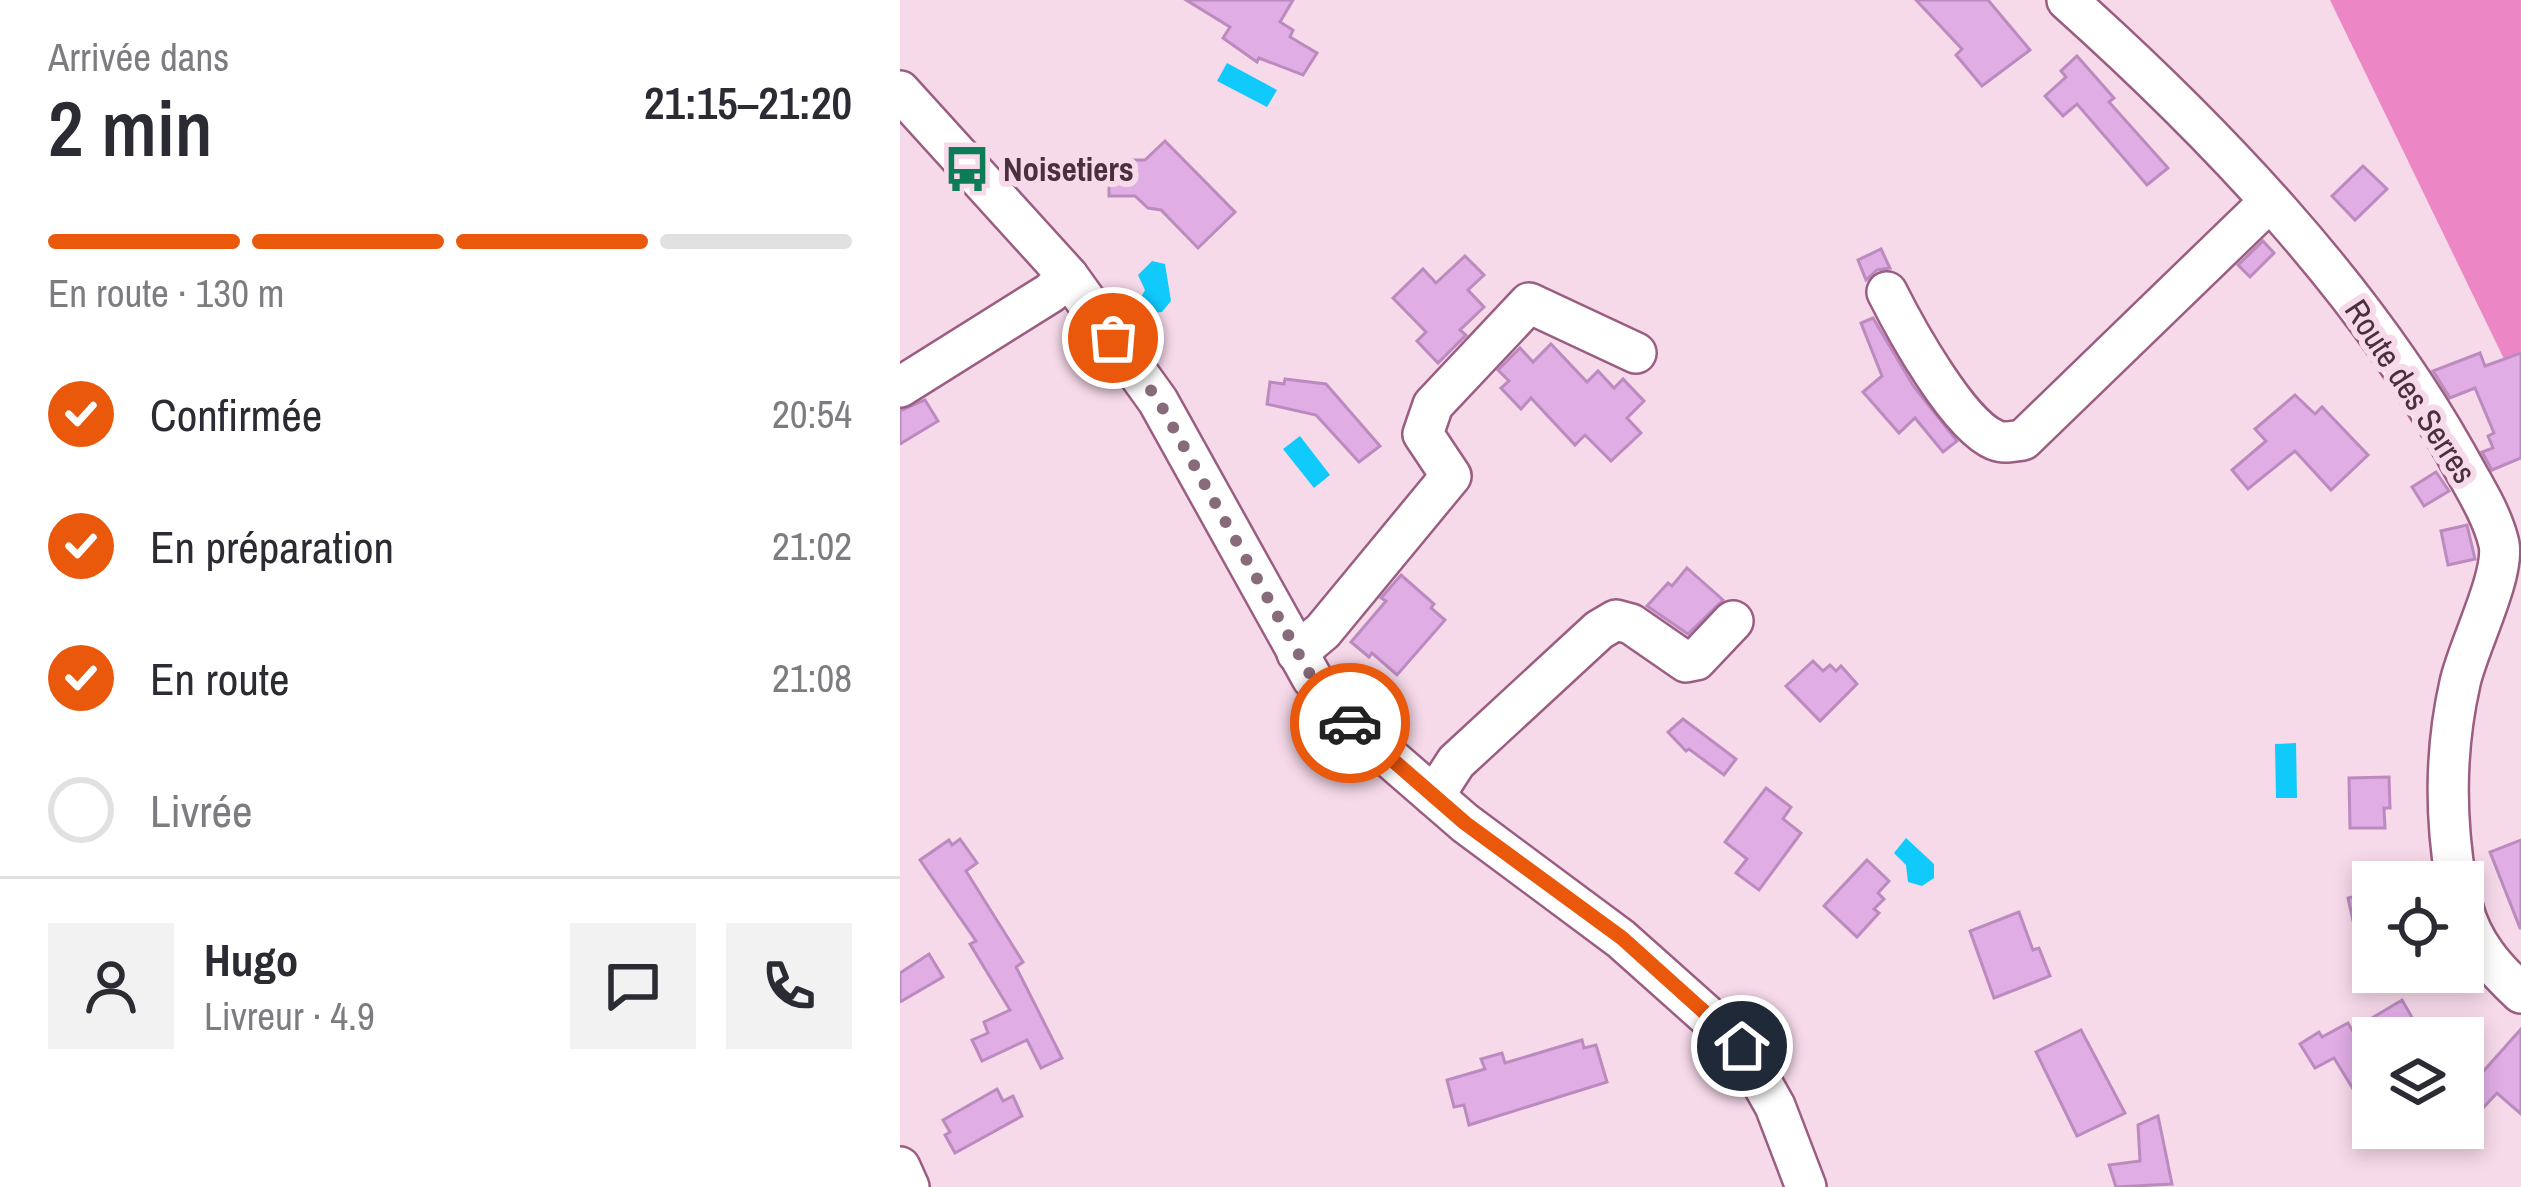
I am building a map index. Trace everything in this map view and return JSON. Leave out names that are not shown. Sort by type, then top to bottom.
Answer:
[{"type":"street","name":"Route des Serres","points":[[2067,0],[2123,50],[2269,202],[2370,320],[2419,391],[2481,499],[2500,548],[2460,683],[2445,794],[2453,861]]},
{"type":"street","points":[[900,92],[1068,276],[1158,400],[1312,678],[1352,725],[1434,796],[1622,938],[1742,1046],[1774,1106],[1806,1187]]},
{"type":"street","points":[[1887,292],[1911,340],[1963,410],[1990,438],[2023,440],[2269,202]]},
{"type":"street","points":[[900,387],[1050,293],[1068,276]]},
{"type":"street","points":[[1298,653],[1323,631],[1451,476],[1423,434],[1433,405],[1529,303],[1636,353]]},
{"type":"street","points":[[1434,796],[1456,762],[1599,630],[1616,620],[1631,624],[1686,662],[1696,660],[1732,621]]},
{"type":"street","points":[[2484,953],[2521,993]]},
{"type":"street","points":[[900,1167],[909,1187]]},
{"type":"shaded area","points":[[2330,0],[2521,0],[2521,379],[2505,361]]},
{"type":"water","points":[[1227,63],[1277,90],[1267,107],[1217,81]]},
{"type":"water","points":[[1152,261],[1165,264],[1171,301],[1162,312],[1146,313],[1139,301],[1145,290],[1138,275]]},
{"type":"water","points":[[1300,436],[1330,475],[1314,488],[1283,449]]},
{"type":"water","points":[[2296,743],[2297,798],[2276,798],[2275,744]]},
{"type":"water","points":[[1906,838],[1934,864],[1934,878],[1922,886],[1908,882],[1906,865],[1894,853]]},
{"type":"building","points":[[1186,0],[1293,0],[1280,22],[1293,30],[1290,37],[1317,53],[1303,75],[1259,58],[1257,62],[1223,38],[1230,27]]},
{"type":"building","points":[[1916,0],[1988,0],[2030,50],[1982,86],[1956,55],[1962,49]]},
{"type":"building","points":[[2077,56],[2114,98],[2109,102],[2168,168],[2147,185],[2077,104],[2063,116],[2045,96],[2066,77],[2061,71]]},
{"type":"building","points":[[1165,141],[1235,212],[1198,248],[1161,210],[1148,208],[1135,196],[1109,196],[1109,160],[1145,160]]},
{"type":"building","points":[[2363,166],[2387,189],[2355,220],[2332,196]]},
{"type":"building","points":[[2263,241],[2274,253],[2250,277],[2238,265]]},
{"type":"building","points":[[1881,249],[1890,268],[1877,270],[1866,280],[1858,260]]},
{"type":"building","points":[[1465,256],[1484,275],[1468,290],[1484,307],[1460,330],[1466,335],[1438,363],[1417,341],[1426,332],[1393,298],[1423,269],[1436,283]]},
{"type":"building","points":[[1873,318],[1914,387],[1957,441],[1943,452],[1915,418],[1899,433],[1863,392],[1882,376],[1861,323]]},
{"type":"building","points":[[1551,344],[1587,382],[1598,371],[1614,388],[1623,379],[1644,401],[1627,418],[1641,433],[1611,461],[1585,435],[1575,445],[1531,398],[1521,409],[1501,388],[1509,381],[1498,370],[1520,348],[1533,362]]},
{"type":"building","points":[[2480,353],[2485,366],[2521,353],[2521,458],[2492,470],[2482,452],[2493,448],[2488,436],[2494,433],[2475,388],[2450,398],[2433,371]]},
{"type":"building","points":[[1285,379],[1326,384],[1380,446],[1359,462],[1316,415],[1267,404],[1270,382],[1284,384]]},
{"type":"building","points":[[2295,395],[2315,414],[2322,407],[2368,455],[2331,490],[2295,451],[2248,489],[2232,470],[2266,441],[2255,429]]},
{"type":"building","points":[[925,400],[938,421],[900,444],[900,411]]},
{"type":"building","points":[[2436,472],[2449,491],[2424,506],[2412,487]]},
{"type":"building","points":[[2467,525],[2475,559],[2448,565],[2441,531]]},
{"type":"building","points":[[1687,568],[1723,600],[1688,634],[1647,606]]},
{"type":"building","points":[[1401,575],[1445,620],[1397,675],[1351,642]]},
{"type":"building","points":[[1813,661],[1823,671],[1830,665],[1836,671],[1841,666],[1857,684],[1820,721],[1786,686]]},
{"type":"building","points":[[1683,719],[1736,759],[1724,775],[1686,751],[1668,732]]},
{"type":"building","points":[[2389,777],[2385,828],[2350,828],[2349,778]]},
{"type":"building","points":[[1766,788],[1791,807],[1783,819],[1801,833],[1759,890],[1736,873],[1747,859],[1725,842]]},
{"type":"building","points":[[960,839],[977,863],[966,871],[1023,962],[1016,967],[1062,1058],[1041,1068],[1027,1040],[982,1061],[972,1040],[988,1033],[984,1022],[1010,1010],[970,944],[976,941],[920,860],[949,840],[952,845]]},
{"type":"building","points":[[2521,840],[2521,928],[2520,928],[2490,852]]},
{"type":"building","points":[[1867,860],[1889,881],[1878,893],[1884,899],[1874,909],[1879,913],[1857,937],[1824,906]]},
{"type":"building","points":[[2019,912],[2033,950],[2039,948],[2050,976],[1994,998],[1970,931]]},
{"type":"building","points":[[929,954],[943,977],[900,1002],[900,973]]},
{"type":"building","points":[[2402,1000],[2412,1017],[2374,1017]]},
{"type":"building","points":[[2348,1023],[2352,1087],[2334,1058],[2315,1068],[2300,1044]]},
{"type":"building","points":[[2521,1029],[2521,1114],[2497,1093],[2484,1107],[2484,1071]]},
{"type":"building","points":[[2081,1030],[2125,1113],[2077,1136],[2036,1052]]},
{"type":"building","points":[[1582,1040],[1584,1048],[1596,1045],[1607,1082],[1469,1125],[1464,1105],[1454,1107],[1447,1080],[1485,1069],[1481,1059],[1502,1053],[1505,1063]]},
{"type":"building","points":[[997,1089],[1003,1101],[1013,1096],[1022,1116],[955,1153],[943,1120]]},
{"type":"building","points":[[2158,1116],[2172,1184],[2116,1187],[2109,1165],[2140,1161],[2138,1125]]},
{"type":"way so far","points":[[1113,338],[1158,400],[1312,678],[1350,723]]},
{"type":"place","name":"Noisetiers","points":[[967,169]]},
{"type":"route","points":[[1350,723],[1465,823],[1622,938],[1742,1046]]}]
